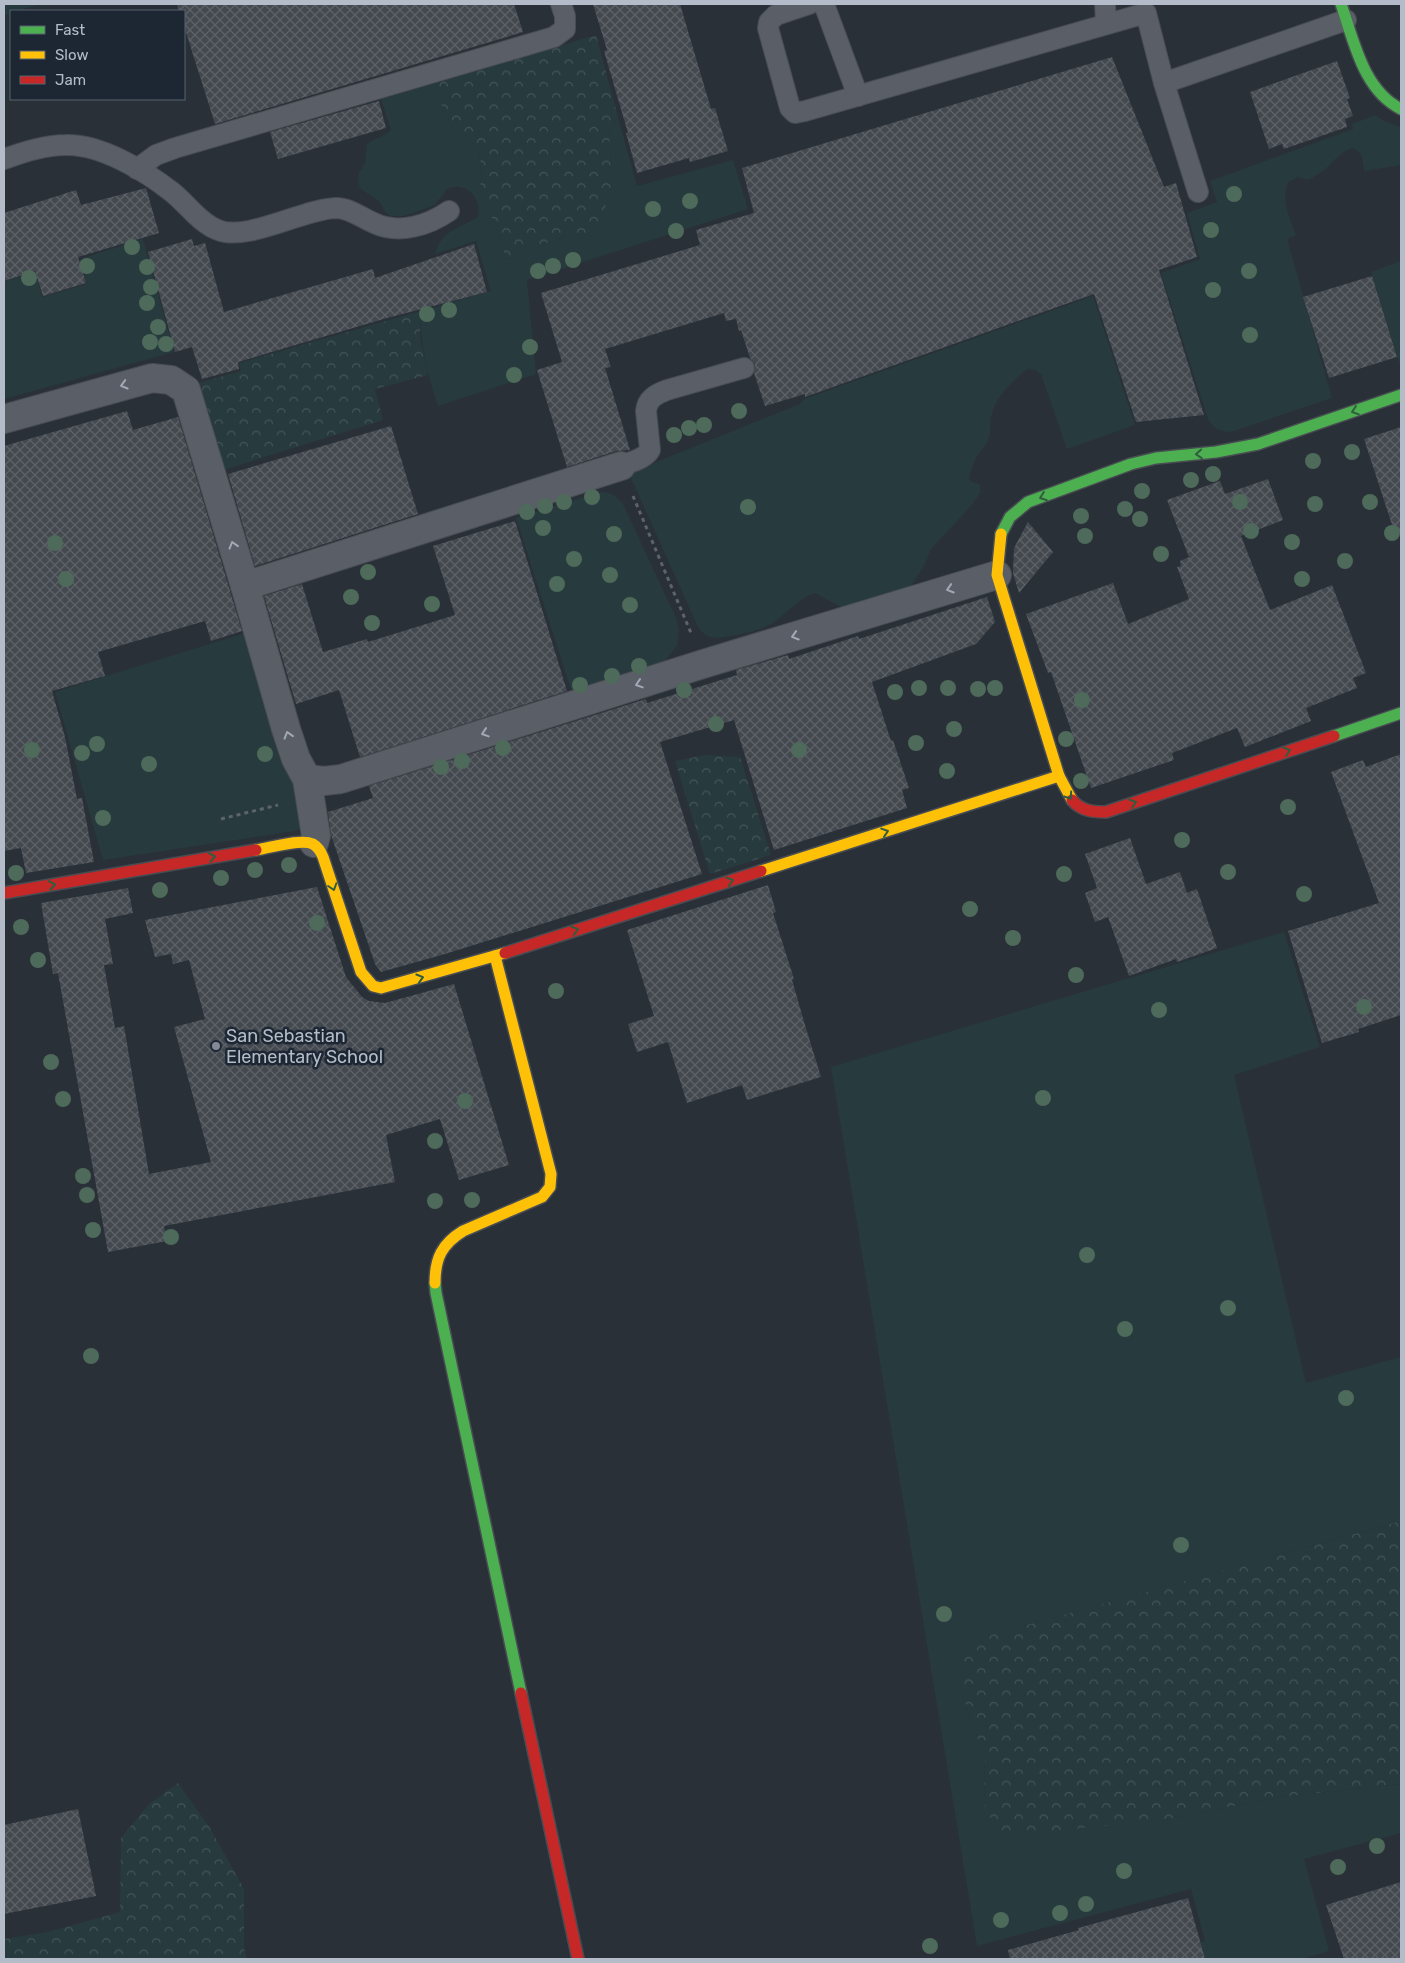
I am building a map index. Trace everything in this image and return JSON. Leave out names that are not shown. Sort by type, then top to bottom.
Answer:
[{"type":"street","points":[[1344,12],[1372,84],[1382,97],[1401,109]]},
{"type":"street","points":[[4,419],[152,378],[165,378],[177,383],[186,390],[246,586],[292,748],[307,780],[316,836],[314,843]]},
{"type":"street","points":[[1401,395],[1258,444],[1216,452],[1156,458],[1131,464],[1028,502],[1007,519],[1002,530],[998,548],[997,575],[1059,776],[1066,792],[1078,807],[1096,813],[1106,812],[1401,713]]},
{"type":"street","points":[[246,586],[621,466]]},
{"type":"street","points":[[307,780],[341,779],[703,664],[997,575]]},
{"type":"street","points":[[4,893],[297,843],[314,843],[319,847],[323,857],[361,972],[373,986],[381,988],[494,956],[1059,776]]},
{"type":"street","points":[[494,956],[551,1174],[550,1187],[542,1197],[451,1238],[442,1247],[436,1260],[436,1293],[578,1959]]},
{"type":"lane","points":[[137,169],[156,155],[175,148],[554,37],[565,29],[565,16],[561,4]]},
{"type":"lane","points":[[809,4],[776,15],[769,22],[768,28],[790,108],[795,113],[858,96],[1105,14],[1145,8],[1164,83],[1198,192]]},
{"type":"lane","points":[[824,4],[858,96]]},
{"type":"lane","points":[[1164,83],[1344,12]]},
{"type":"lane","points":[[4,159],[46,147],[77,146],[97,150],[137,169],[172,192],[211,226],[227,233],[247,231],[312,213],[338,208],[349,211],[376,225],[396,227],[425,225],[449,211]]},
{"type":"lane","points":[[621,466],[648,454],[650,450],[646,405],[651,399],[667,390],[744,368]]},
{"type":"path","points":[[621,466],[703,664]]},
{"type":"green space","points":[[4,4],[40,4],[20,10],[10,10],[10,13],[5,15]]},
{"type":"green space","points":[[596,35],[618,117],[609,130],[612,184],[602,220],[586,233],[562,237],[506,260],[495,223],[486,208],[480,189],[482,169],[478,149],[465,135],[454,129],[443,109],[433,84]]},
{"type":"green space","points":[[433,84],[443,109],[454,129],[465,135],[478,149],[482,169],[480,189],[486,208],[495,223],[506,260],[562,237],[586,233],[612,184],[609,130],[618,117],[637,186],[733,160],[748,209],[527,280],[536,374],[438,406],[425,359],[421,311],[491,291],[476,241],[435,254],[442,239],[447,234],[478,217],[477,203],[473,194],[469,191],[455,187],[447,189],[435,205],[404,216],[391,216],[386,213],[379,201],[361,189],[358,183],[359,173],[365,163],[367,144],[391,130],[381,99]]},
{"type":"green space","points":[[1375,115],[1384,121],[1401,127],[1401,165],[1365,171],[1362,156],[1353,148],[1344,152],[1323,171],[1308,180],[1298,177],[1288,182],[1286,189],[1287,209],[1296,235],[1287,239],[1332,398],[1231,432],[1218,429],[1208,419],[1161,273],[1200,259],[1187,213],[1217,202],[1210,181],[1353,129],[1352,124]]},
{"type":"green space","points":[[143,239],[174,352],[4,399],[4,282],[35,272],[42,297],[87,284],[80,259]]},
{"type":"green space","points":[[1401,261],[1401,368],[1371,272]]},
{"type":"green space","points":[[1093,296],[1135,425],[1067,449],[1041,374],[1035,370],[1027,369],[1004,391],[993,410],[988,441],[979,453],[969,478],[980,485],[980,493],[971,506],[931,549],[924,566],[908,590],[852,607],[841,607],[815,593],[798,602],[769,625],[718,638],[704,634],[698,627],[631,478],[634,471],[800,404],[804,399]]},
{"type":"green space","points":[[421,311],[420,337],[428,375],[375,389],[383,420],[223,470],[199,383],[241,371],[239,363]]},
{"type":"green space","points":[[601,492],[615,496],[622,502],[676,618],[679,629],[677,645],[663,664],[572,693],[516,518]]},
{"type":"green space","points":[[245,633],[293,773],[301,829],[103,860],[55,692]]},
{"type":"green space","points":[[706,755],[740,757],[771,855],[710,874],[675,761]]},
{"type":"green space","points":[[1284,932],[1320,1047],[1234,1075],[1306,1383],[1401,1357],[1401,1521],[963,1643],[962,1694],[985,1760],[984,1804],[1159,1821],[1278,1797],[1401,1784],[1401,1833],[1304,1859],[1329,1951],[1302,1959],[1162,1959],[1161,1953],[1205,1941],[1191,1889],[977,1946],[831,1067]]},
{"type":"green space","points":[[1401,1521],[1401,1784],[1278,1797],[1159,1821],[999,1836],[984,1804],[985,1760],[962,1694],[962,1643]]},
{"type":"green space","points":[[178,1783],[210,1828],[244,1889],[244,1948],[247,1959],[4,1959],[4,1939],[48,1932],[120,1912],[121,1838],[149,1804]]},
{"type":"building","points":[[177,4],[514,4],[523,32],[215,124],[185,29],[185,10],[179,10]]},
{"type":"building","points":[[593,4],[680,4],[711,109],[715,108],[728,151],[690,162],[689,158],[637,173],[626,133],[628,133],[604,51],[607,50]]},
{"type":"building","points":[[1112,57],[1164,187],[1176,183],[1197,257],[1159,270],[1204,415],[1136,422],[1094,294],[805,397],[805,394],[765,406],[754,373],[755,364],[750,358],[741,330],[739,331],[736,319],[726,321],[724,313],[605,349],[611,367],[605,368],[630,450],[616,451],[567,467],[537,370],[562,362],[541,293],[700,245],[696,230],[754,213],[742,168]]},
{"type":"building","points":[[1337,61],[1350,98],[1347,99],[1353,116],[1345,119],[1347,127],[1284,149],[1282,144],[1269,149],[1250,92]]},
{"type":"building","points":[[379,101],[386,128],[278,159],[270,132]]},
{"type":"building","points":[[146,188],[159,233],[78,257],[86,283],[43,296],[35,271],[4,281],[4,213],[76,190],[81,205]]},
{"type":"building","points":[[192,239],[194,246],[205,243],[224,312],[373,269],[375,278],[474,244],[487,292],[387,318],[238,362],[239,369],[202,379],[192,347],[175,352],[148,252]]},
{"type":"building","points":[[1372,276],[1397,357],[1329,378],[1303,297]]},
{"type":"building","points":[[127,411],[133,430],[178,417],[242,631],[211,641],[205,621],[98,652],[105,676],[52,691],[65,737],[77,799],[82,798],[94,862],[26,873],[21,848],[4,851],[4,446]]},
{"type":"building","points":[[391,426],[418,514],[255,566],[228,474]]},
{"type":"building","points":[[1401,427],[1401,533],[1395,534],[1364,439]]},
{"type":"building","points":[[1268,479],[1283,520],[1241,536],[1270,610],[1332,585],[1366,673],[1353,678],[1357,688],[1306,708],[1311,721],[1245,747],[1237,728],[1172,753],[1174,760],[1091,788],[1051,672],[1048,673],[1026,614],[1113,583],[1128,624],[1189,599],[1177,567],[1181,566],[1180,561],[1189,557],[1167,500],[1220,481],[1225,494]]},
{"type":"building","points":[[515,521],[567,691],[360,757],[339,690],[296,704],[264,596],[302,584],[323,652],[367,639],[368,642],[455,615],[433,546]]},
{"type":"building","points":[[1028,522],[1053,552],[1019,593],[1013,573],[1014,548]]},
{"type":"building","points":[[987,597],[995,622],[976,644],[872,682],[891,741],[893,740],[909,788],[902,790],[907,808],[774,850],[734,720],[660,742],[702,874],[381,972],[375,964],[331,835],[328,812],[373,798],[369,786],[646,699],[647,703],[737,675],[736,670],[788,655],[789,659],[858,636],[859,639]]},
{"type":"building","points":[[1401,754],[1401,1015],[1358,1029],[1359,1032],[1322,1043],[1288,931],[1379,903],[1331,772],[1363,760],[1366,767]]},
{"type":"building","points":[[1130,838],[1146,884],[1180,872],[1187,893],[1197,889],[1217,948],[1177,962],[1176,959],[1129,976],[1108,917],[1095,922],[1085,893],[1097,888],[1085,854]]},
{"type":"building","points":[[768,885],[776,912],[773,913],[794,979],[792,980],[821,1077],[747,1100],[742,1085],[687,1103],[668,1042],[637,1052],[628,1024],[654,1016],[627,930]]},
{"type":"building","name":"San Sebastian Elementary School","points":[[317,887],[346,977],[362,997],[369,1001],[385,1003],[454,984],[509,1165],[459,1180],[440,1119],[386,1135],[395,1182],[164,1226],[167,1241],[108,1252],[58,973],[53,974],[41,903],[128,888],[133,913],[105,919],[113,964],[104,965],[115,1028],[124,1026],[149,1174],[211,1162],[174,1027],[205,1019],[189,960],[173,964],[171,954],[155,957],[145,920]]},
{"type":"building","points":[[78,1809],[96,1896],[4,1914],[4,1825]]},
{"type":"building","points":[[1401,1882],[1401,1959],[1344,1959],[1326,1905]]},
{"type":"building","points":[[1188,1898],[1205,1959],[1010,1959],[1008,1950],[1079,1930],[1078,1928]]},
{"type":"traffic: fast","points":[[1341,4],[1356,48],[1369,77],[1377,90],[1388,101],[1401,109]]},
{"type":"traffic: fast","points":[[1001,534],[1010,517],[1028,502],[1131,464],[1156,458],[1216,452],[1258,444],[1401,395]]},
{"type":"traffic: fast","points":[[1334,736],[1401,713]]},
{"type":"traffic: fast","points":[[435,1283],[521,1693]]},
{"type":"traffic: slow","points":[[1001,534],[997,575],[1059,776],[1072,800]]},
{"type":"traffic: slow","points":[[761,871],[1059,776]]},
{"type":"traffic: slow","points":[[256,850],[301,842],[308,842],[318,848],[323,857],[361,972],[373,986],[381,988],[505,953]]},
{"type":"traffic: slow","points":[[435,1283],[438,1259],[450,1241],[463,1231],[542,1197],[550,1187],[551,1174],[495,956]]},
{"type":"traffic: jam","points":[[1072,800],[1079,807],[1087,810],[1106,812],[1334,736]]},
{"type":"traffic: jam","points":[[4,893],[256,850]]},
{"type":"traffic: jam","points":[[505,953],[761,871]]},
{"type":"traffic: jam","points":[[521,1693],[578,1959]]},
{"type":"place","name":"San Sebastian Elementary School","points":[[216,1046]]}]
